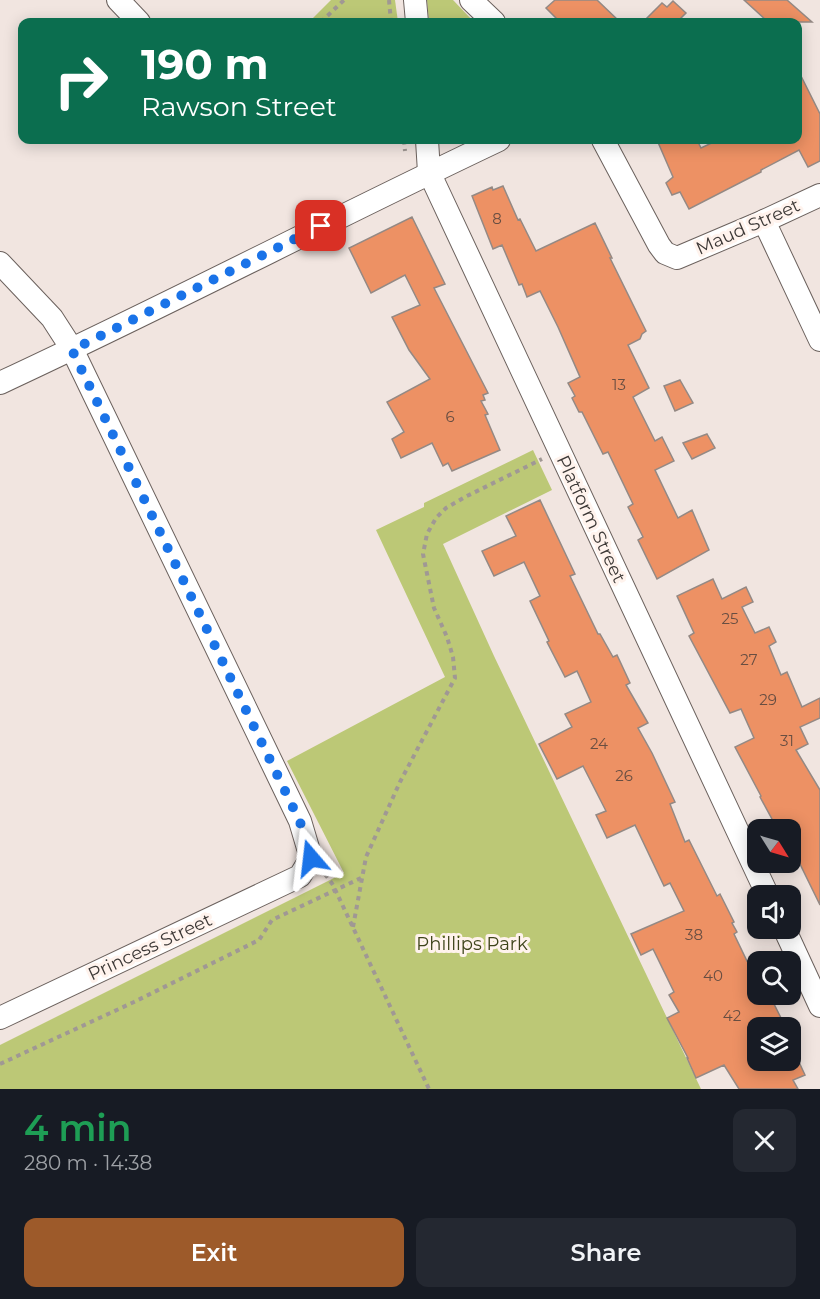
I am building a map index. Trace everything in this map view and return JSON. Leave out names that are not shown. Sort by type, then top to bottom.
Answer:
[{"type":"street","points":[[118,0],[135,18]]},
{"type":"street","points":[[415,0],[417,18]]},
{"type":"street","points":[[471,0],[490,18]]},
{"type":"street","name":"Platform Street","points":[[427,144],[429,172],[763,885]]},
{"type":"street","points":[[0,383],[72,350],[429,172],[490,144]]},
{"type":"street","name":"Maud Street","points":[[605,144],[659,245],[666,253],[677,258],[820,195]]},
{"type":"street","points":[[764,221],[820,340]]},
{"type":"street","points":[[0,263],[52,318],[72,350],[300,822],[305,867]]},
{"type":"street","name":"Princess Street","points":[[0,1018],[305,867]]},
{"type":"street","points":[[789,939],[820,1006]]},
{"type":"path","points":[[325,18],[344,0]]},
{"type":"path","points":[[388,0],[390,18]]},
{"type":"path","points":[[353,927],[366,857],[400,782],[455,678],[450,647],[434,608],[423,554],[428,534],[436,518],[446,508],[559,451]]},
{"type":"path","points":[[305,867],[331,881],[429,1089]]},
{"type":"path","points":[[0,1064],[134,1002],[259,940],[272,920],[362,878]]},
{"type":"green space","points":[[331,0],[395,0],[397,18],[313,18]]},
{"type":"green space","points":[[427,0],[453,0],[470,18],[429,18]]},
{"type":"green space","name":"Phillips Park","points":[[533,450],[552,490],[443,544],[494,656],[701,1089],[0,1089],[0,1045],[344,873],[287,761],[445,677],[376,530],[424,507],[424,503]]},
{"type":"building","points":[[555,0],[597,0],[616,18],[556,18],[546,8]]},
{"type":"building","points":[[744,0],[787,0],[812,22],[802,22],[802,18],[764,18]]},
{"type":"building","points":[[673,1],[686,13],[681,18],[647,18],[662,3],[667,7]]},
{"type":"building","points":[[802,78],[820,114],[820,161],[808,167],[799,150],[689,209],[680,192],[672,195],[666,183],[673,177],[659,144],[699,144],[701,148],[710,144],[802,144]]},
{"type":"building","points":[[503,186],[518,220],[520,219],[536,251],[595,223],[646,331],[640,339],[628,345],[649,388],[633,397],[655,441],[662,437],[674,461],[655,470],[678,518],[692,510],[709,550],[657,579],[638,540],[643,537],[628,507],[633,504],[608,452],[603,454],[582,412],[579,412],[572,398],[575,396],[568,383],[580,377],[558,327],[540,291],[527,297],[522,284],[519,285],[502,245],[493,249],[472,196],[492,187],[493,190]]},
{"type":"building","points":[[412,217],[445,284],[434,288],[488,393],[483,395],[485,400],[481,401],[488,414],[485,415],[500,450],[452,471],[448,463],[443,466],[432,443],[401,458],[392,439],[404,432],[387,402],[430,379],[409,350],[392,317],[420,305],[405,275],[371,293],[349,248]]},
{"type":"building","points":[[680,380],[693,403],[675,411],[664,386]]},
{"type":"building","points":[[707,434],[715,448],[692,459],[683,443]]},
{"type":"building","points":[[540,500],[575,574],[570,576],[598,634],[613,657],[617,655],[630,683],[626,685],[648,723],[638,728],[675,802],[670,804],[685,842],[689,840],[717,896],[720,894],[734,922],[732,923],[737,932],[734,934],[747,961],[747,1005],[774,1005],[780,1017],[747,1017],[747,1071],[801,1071],[801,1066],[805,1075],[793,1080],[798,1089],[739,1089],[724,1065],[696,1078],[667,1018],[679,1012],[669,995],[674,992],[653,949],[641,955],[631,934],[684,911],[670,883],[664,886],[635,825],[607,838],[596,815],[606,811],[583,766],[557,779],[539,744],[572,727],[565,714],[591,702],[577,671],[565,677],[547,642],[549,641],[530,601],[540,596],[524,562],[494,576],[482,551],[516,536],[506,516]]},
{"type":"building","points":[[713,579],[722,599],[746,587],[753,602],[742,607],[755,633],[769,627],[776,642],[769,646],[781,675],[787,672],[802,707],[820,698],[820,718],[800,727],[808,744],[796,750],[820,790],[820,905],[801,866],[801,819],[772,819],[735,747],[754,738],[741,709],[730,713],[689,636],[694,633],[677,596]]},
{"type":"route","points":[[311,858],[300,822],[72,350],[321,226]]}]
